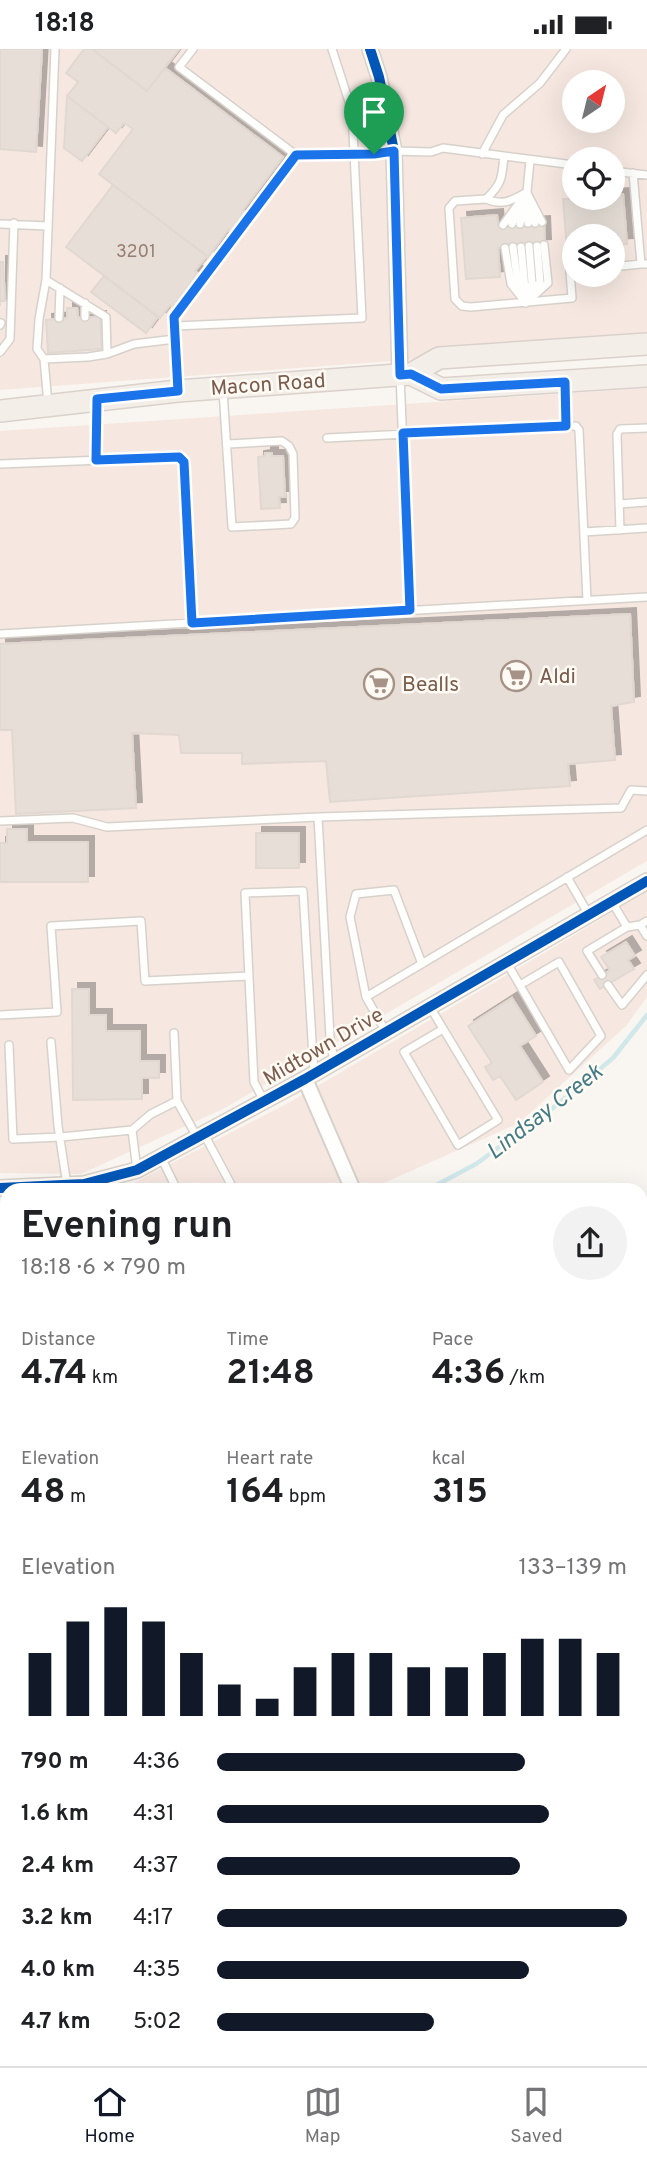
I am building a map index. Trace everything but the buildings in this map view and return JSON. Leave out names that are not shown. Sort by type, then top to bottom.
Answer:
[{"type":"main road","name":"Macon Road","points":[[0,411],[223,387],[406,375],[439,358],[647,344]]},
{"type":"main road","name":"Macon Road","points":[[406,375],[441,389],[647,376]]},
{"type":"street","points":[[370,49],[379,77],[394,151],[406,375]]},
{"type":"street","name":"Midtown Drive","points":[[88,1183],[136,1170],[201,1136],[310,1077],[647,881]]},
{"type":"street","points":[[310,1077],[350,1183]]},
{"type":"lane","points":[[48,405],[44,359],[37,349],[46,280],[55,49]]},
{"type":"lane","points":[[193,49],[179,67],[296,155],[431,152],[443,148],[562,164]]},
{"type":"lane","points":[[174,326],[362,319],[352,111],[332,49]]},
{"type":"lane","points":[[482,154],[503,115],[540,83],[566,49]]},
{"type":"lane","points":[[178,391],[174,317],[296,155]]},
{"type":"lane","points":[[486,199],[502,180],[504,156]]},
{"type":"lane","points":[[523,223],[530,160]]},
{"type":"lane","points":[[625,172],[647,175]]},
{"type":"lane","points":[[625,266],[644,264],[633,173]]},
{"type":"lane","points":[[527,193],[507,204],[486,199],[455,201],[449,208],[454,299],[462,306],[471,307],[526,303],[572,298],[571,287]]},
{"type":"lane","points":[[523,223],[527,193]]},
{"type":"lane","points":[[523,223],[527,193]]},
{"type":"lane","points":[[0,352],[10,339],[2,323],[14,223]]},
{"type":"lane","points":[[0,224],[48,226]]},
{"type":"lane","points":[[525,247],[511,284],[526,303]]},
{"type":"lane","points":[[525,247],[526,303]]},
{"type":"lane","points":[[525,247],[540,282],[526,303]]},
{"type":"lane","points":[[46,280],[106,317],[107,353]]},
{"type":"lane","points":[[60,288],[60,319]]},
{"type":"lane","points":[[85,303],[85,317]]},
{"type":"lane","points":[[44,359],[62,355],[107,353],[134,344],[175,339]]},
{"type":"lane","points":[[406,375],[403,433],[410,610]]},
{"type":"lane","points":[[565,382],[566,426]]},
{"type":"lane","points":[[223,387],[232,527],[290,524],[295,518],[293,454],[289,446],[282,441],[228,444]]},
{"type":"lane","points":[[96,460],[97,399]]},
{"type":"lane","points":[[327,438],[576,426],[579,430],[587,600]]},
{"type":"lane","points":[[620,530],[617,434],[620,429],[647,428]]},
{"type":"lane","points":[[0,464],[179,457],[184,462],[192,623]]},
{"type":"lane","points":[[619,504],[647,502]]},
{"type":"lane","points":[[584,532],[647,529]]},
{"type":"lane","points":[[0,634],[647,597]]},
{"type":"lane","points":[[0,821],[73,818],[107,827],[318,817],[621,808],[631,790],[647,791]]},
{"type":"lane","points":[[318,817],[330,1037],[334,1063]]},
{"type":"lane","points":[[366,997],[647,830]]},
{"type":"lane","points":[[567,877],[589,915]]},
{"type":"lane","points":[[386,1033],[366,997],[350,917],[356,894],[394,890],[422,964]]},
{"type":"lane","points":[[265,1101],[254,1081],[245,893],[303,891],[310,1077]]},
{"type":"lane","points":[[611,902],[627,927]]},
{"type":"lane","points":[[0,1015],[57,1012],[51,926],[141,921],[145,981],[249,976]]},
{"type":"lane","points":[[602,975],[587,951],[627,927],[644,923],[647,936]]},
{"type":"lane","points":[[507,963],[569,1070],[601,1036],[559,962],[520,985]]},
{"type":"lane","points":[[608,985],[622,1005],[647,975]]},
{"type":"lane","points":[[430,1007],[498,1120],[458,1145],[404,1052],[443,1029]]},
{"type":"lane","points":[[174,1033],[177,1101],[229,1183]]},
{"type":"lane","points":[[51,1042],[58,1126],[67,1183]]},
{"type":"lane","points":[[9,1045],[13,1139],[132,1130],[151,1114],[177,1101]]},
{"type":"lane","points":[[0,1079],[10,1079]]},
{"type":"lane","points":[[132,1130],[136,1170]]},
{"type":"lane","points":[[161,1157],[174,1183]]},
{"type":"shaded area","points":[[0,49],[647,49],[647,342],[0,390]]},
{"type":"shaded area","points":[[647,388],[647,861],[225,1108],[81,1174],[0,1173],[0,431]]},
{"type":"shaded area","points":[[647,891],[647,997],[626,1026],[519,1123],[384,1183],[134,1183],[290,1102]]},
{"type":"waterway","name":"Lindsay Creek","points":[[440,1183],[476,1164],[553,1108],[613,1058],[647,1015]]},
{"type":"cycle path","points":[[370,49],[379,77],[394,151],[400,375]]},
{"type":"cycle path","points":[[88,1183],[137,1170],[305,1079],[647,881]]},
{"type":"place","name":"Aldi","points":[[516,676]]},
{"type":"place","name":"Bealls","points":[[379,684]]},
{"type":"route","points":[[394,151],[400,375],[411,374],[441,389],[565,382],[566,426],[403,433],[410,610],[192,623],[184,462],[179,457],[96,460],[97,399],[178,391],[174,317],[296,155],[374,154],[394,151]]}]
